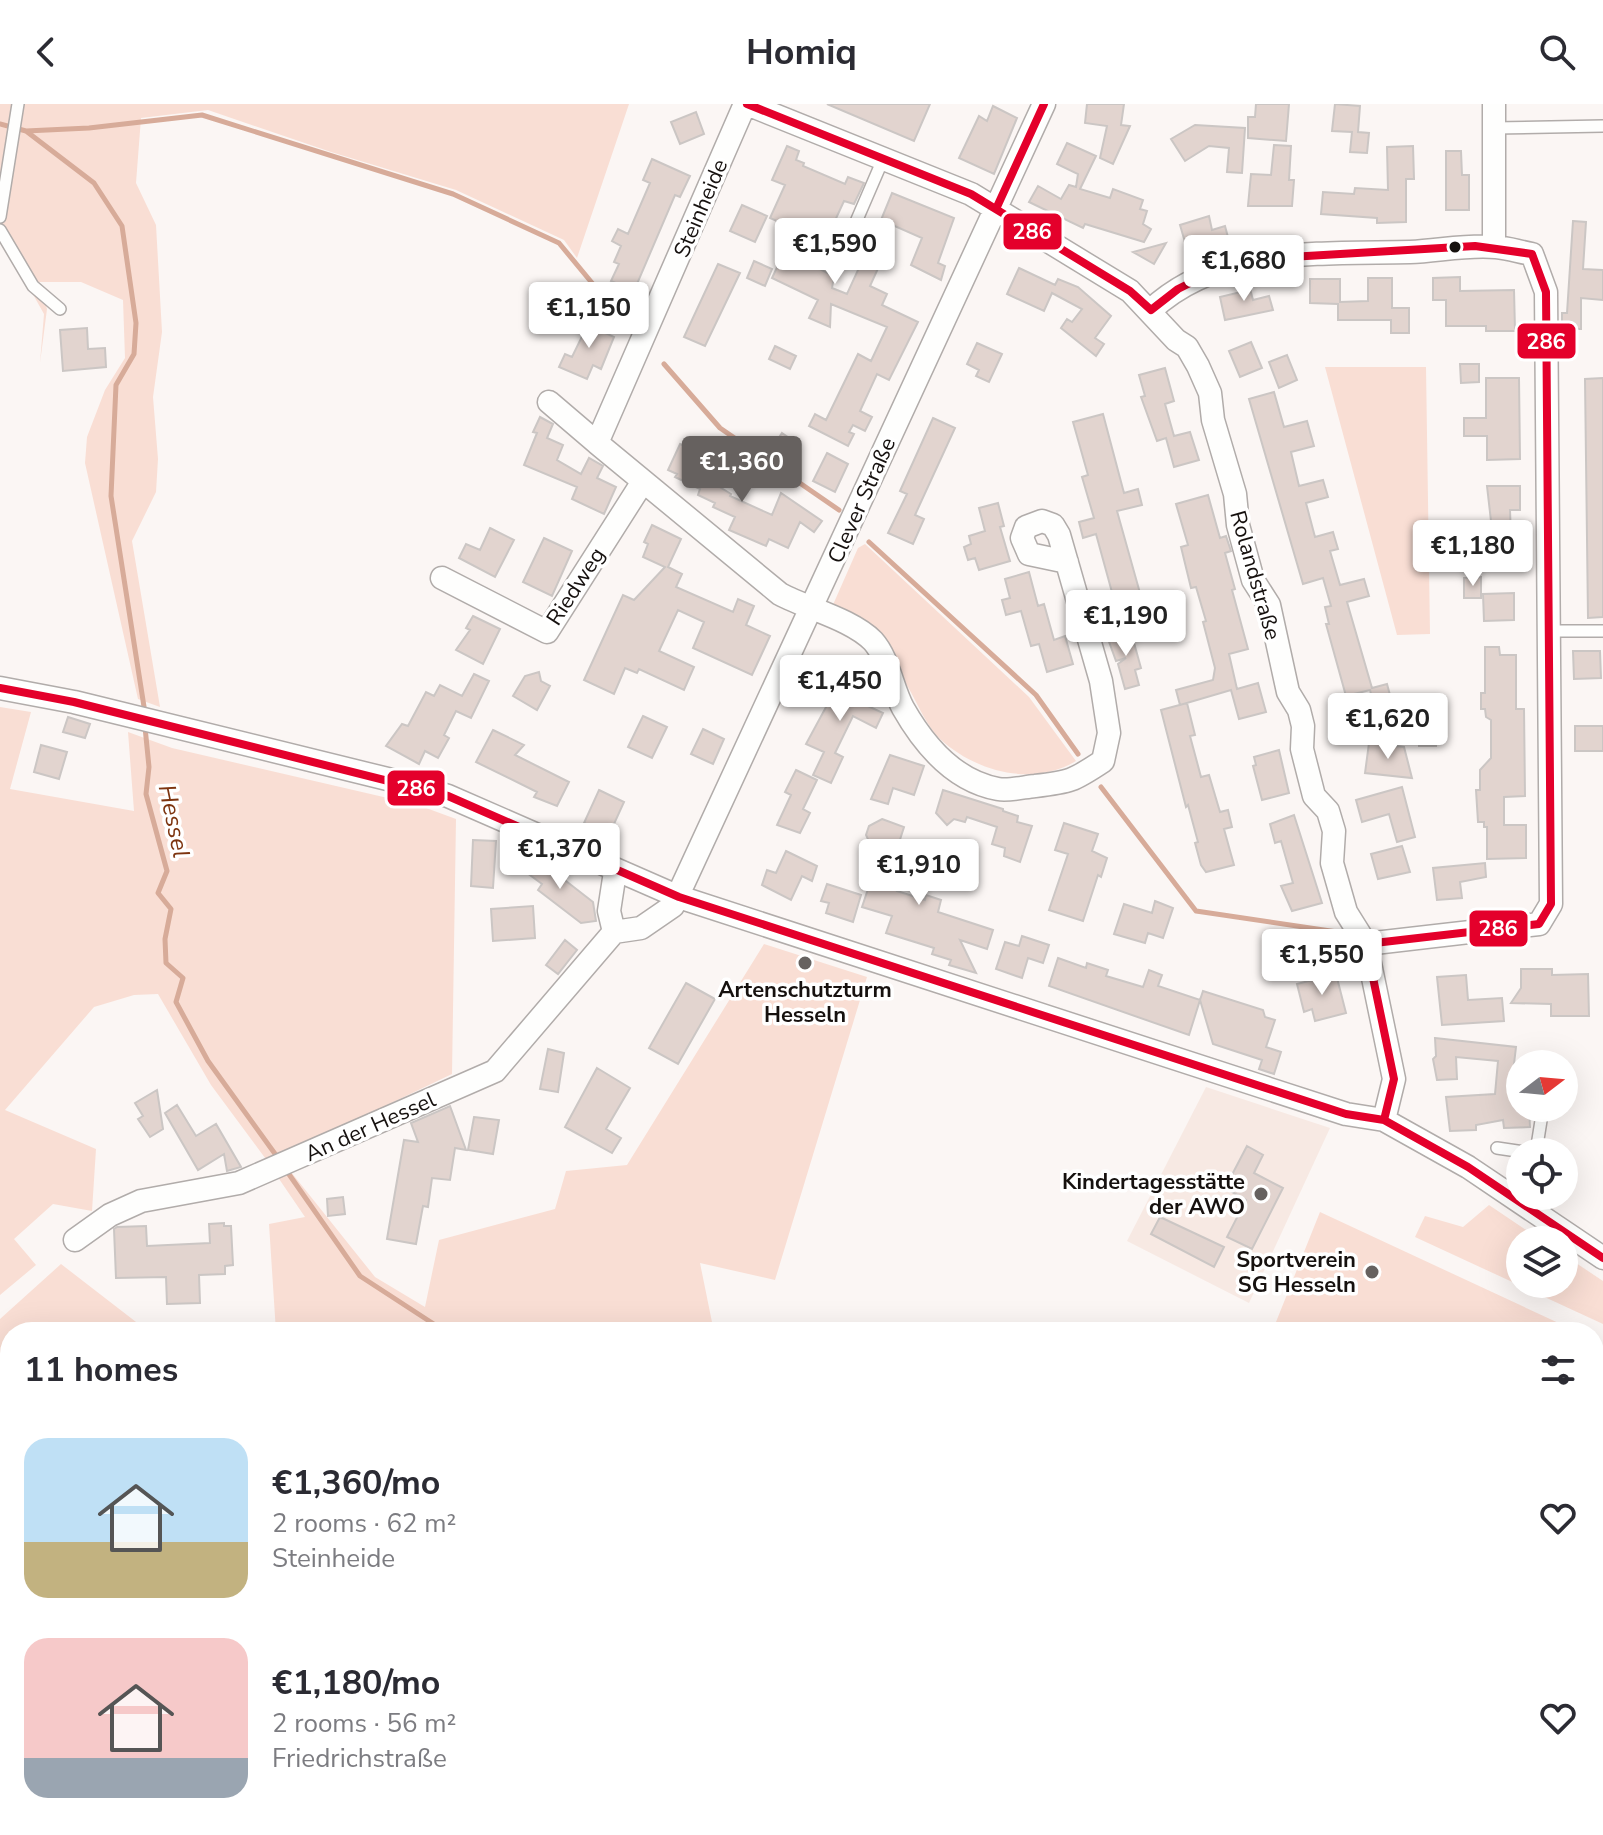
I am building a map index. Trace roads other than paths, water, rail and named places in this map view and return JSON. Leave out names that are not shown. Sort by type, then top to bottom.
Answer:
[{"type":"street","name":"Rolandstraße","points":[[746,104],[971,194],[1130,291],[1176,340],[1187,347],[1206,380],[1235,494],[1241,539],[1253,580],[1269,605],[1288,692],[1299,710],[1303,726],[1302,749],[1314,796],[1328,811],[1334,831],[1332,863],[1346,912],[1366,944],[1394,1079],[1384,1120]]},
{"type":"street","name":"Steinheide","points":[[597,443],[746,104]]},
{"type":"street","name":"Clever Straße","points":[[679,897],[1044,104]]},
{"type":"street","points":[[1494,104],[1494,247]]},
{"type":"street","points":[[1151,310],[1170,292],[1223,270],[1261,259],[1303,253],[1413,252],[1494,247],[1532,254],[1546,292],[1551,904],[1539,924],[1366,944]]},
{"type":"street","points":[[549,402],[642,483],[780,594],[811,610],[844,621],[873,642],[891,675],[901,705],[928,749],[966,777],[1000,790],[1073,781],[1103,761],[1109,733],[1101,681],[1067,562]]},
{"type":"street","name":"Riedweg","points":[[442,578],[547,632],[642,483]]},
{"type":"street","points":[[0,688],[399,781],[448,796],[615,872],[679,897],[1346,1114],[1384,1120],[1506,1189]]},
{"type":"street","points":[[615,872],[609,911],[614,932],[641,928],[665,914],[679,897]]},
{"type":"street","name":"An der Hessel","points":[[75,1240],[110,1215],[141,1201],[239,1183],[495,1071],[614,932]]},
{"type":"street","points":[[1538,1210],[1603,1258]]},
{"type":"lane","points":[[0,217],[16,110]]},
{"type":"lane","points":[[1494,128],[1603,126]]},
{"type":"lane","points":[[837,266],[884,157]]},
{"type":"lane","points":[[0,230],[33,286],[60,309]]},
{"type":"lane","points":[[1548,631],[1603,631]]},
{"type":"lane","points":[[1497,1148],[1506,1149]]},
{"type":"waterway","points":[[26,131],[89,128],[202,115],[453,194],[559,243],[621,318]]},
{"type":"waterway","name":"Hessel","points":[[0,124],[26,131],[94,183],[122,226],[136,323],[134,354],[116,385],[111,496],[145,713]]},
{"type":"waterway","points":[[664,364],[720,428],[839,510]]},
{"type":"waterway","points":[[869,542],[1036,695],[1078,754]]},
{"type":"waterway","name":"Hessel","points":[[145,727],[149,767],[146,794],[167,871],[158,893],[171,909],[165,939],[166,963],[183,978],[176,1002],[208,1061],[278,1158]]},
{"type":"waterway","points":[[1101,787],[1196,911],[1344,933]]},
{"type":"waterway","name":"Hessel","points":[[286,1170],[360,1276],[431,1322]]},
{"type":"place","name":"Artenschutzturm Hesseln","points":[[805,963]]},
{"type":"place","name":"Kindertagesstätte der AWO","points":[[1261,1194]]},
{"type":"place","name":"Sportverein SG Hesseln","points":[[1372,1272]]}]
